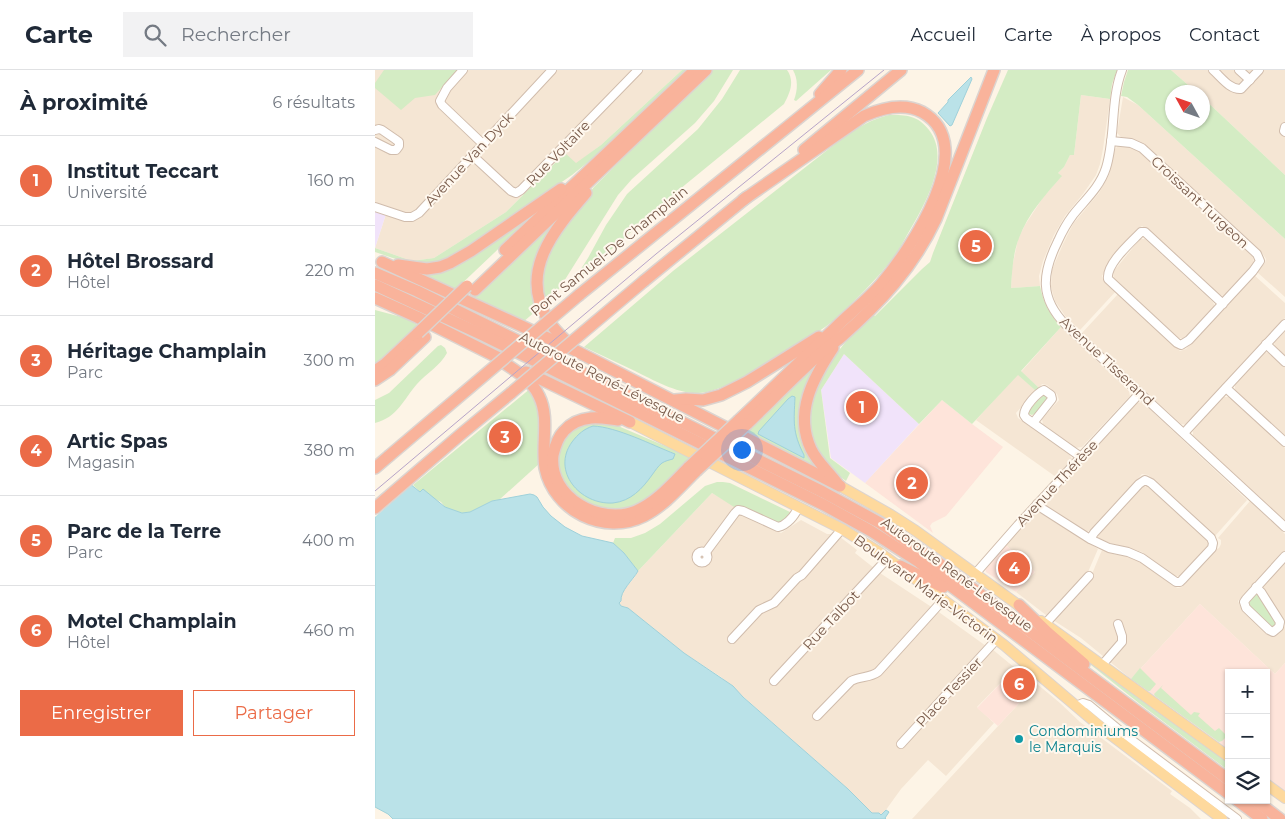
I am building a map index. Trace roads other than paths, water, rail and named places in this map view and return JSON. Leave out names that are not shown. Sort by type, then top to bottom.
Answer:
[{"type":"highway","points":[[471,288],[587,171],[695,70]]},
{"type":"highway","points":[[375,371],[421,335],[620,153],[707,70]]},
{"type":"highway","points":[[797,119],[841,70]]},
{"type":"highway","points":[[797,119],[858,70]]},
{"type":"highway","points":[[375,508],[664,264],[901,70]]},
{"type":"highway","points":[[497,358],[527,379],[534,386],[538,394],[544,410],[544,454],[547,475],[559,498],[579,514],[596,521],[609,523],[627,522],[656,509],[692,470],[743,422],[839,339],[896,283],[925,242],[995,70]]},
{"type":"highway","points":[[743,200],[864,116],[876,111],[895,107],[913,108],[928,116],[937,125],[943,138],[945,161],[939,186],[914,239],[889,274],[860,306],[836,327],[743,422]]},
{"type":"highway","name":"Pont Samuel-De Champlain","points":[[375,468],[545,323],[797,119]]},
{"type":"highway","points":[[575,351],[552,326],[542,308],[537,288],[538,268],[544,249],[557,229],[577,202],[620,153]]},
{"type":"highway","points":[[378,261],[423,269],[450,263],[587,171]]},
{"type":"highway","points":[[378,261],[575,351],[840,486]]},
{"type":"highway","name":"Autoroute René-Lévesque","points":[[375,273],[417,291],[865,514],[926,553],[1225,777]]},
{"type":"highway","name":"Autoroute René-Lévesque","points":[[375,285],[485,336],[833,510],[895,545],[1225,791]]},
{"type":"highway","points":[[375,298],[630,422]]},
{"type":"highway","points":[[673,400],[707,400],[721,395],[747,382],[836,327]]},
{"type":"highway","points":[[375,380],[393,368],[421,335]]},
{"type":"highway","points":[[839,339],[824,361],[812,384],[807,398],[804,419],[811,449],[840,486]]},
{"type":"highway","points":[[630,422],[589,418],[574,423],[560,436],[555,446],[554,469],[561,486],[575,502],[600,514],[615,515],[631,512],[643,508],[692,470]]},
{"type":"highway","points":[[900,566],[967,598]]},
{"type":"highway","points":[[1019,605],[1127,704]]},
{"type":"highway","points":[[1244,804],[1262,814],[1283,818]]},
{"type":"main road","name":"Boulevard Marie-Victorin","points":[[630,422],[842,529],[900,566],[997,639],[1102,728],[1222,819]]},
{"type":"main road","points":[[840,486],[896,518],[1225,754]]},
{"type":"main road","points":[[1270,787],[1285,798]]},
{"type":"street","points":[[463,70],[447,88],[440,101],[483,144]]},
{"type":"street","name":"Avenue Van Dyck","points":[[375,207],[412,218],[419,213],[552,70]]},
{"type":"street","name":"Rue Voltaire","points":[[473,156],[511,191],[516,193],[638,70]]},
{"type":"street","name":"Avenue Tisserand","points":[[1122,70],[1116,93],[1107,166],[1100,182],[1069,220],[1051,255],[1046,271],[1046,289],[1049,299],[1063,322],[1285,527]]},
{"type":"street","points":[[1213,70],[1232,88],[1237,90],[1241,89],[1259,70]]},
{"type":"street","points":[[1239,70],[1250,80]]},
{"type":"street","points":[[1285,127],[1285,132]]},
{"type":"street","points":[[375,130],[382,130],[399,142],[399,146],[396,150],[391,150],[375,142]]},
{"type":"street","name":"Croissant Turgeon","points":[[1111,140],[1131,143],[1142,148],[1259,257],[1260,261],[1258,266],[1223,304],[1186,343],[1181,345],[1110,281],[1108,275],[1113,264],[1139,233],[1145,232],[1223,304]]},
{"type":"street","points":[[1184,433],[1285,324]]},
{"type":"street","points":[[1266,344],[1285,362]]},
{"type":"street","points":[[1226,388],[1285,442]]},
{"type":"street","name":"Avenue Thérèse","points":[[975,574],[1140,393]]},
{"type":"street","points":[[1033,423],[1081,457]]},
{"type":"street","points":[[1037,504],[1090,539],[1112,550],[1128,552],[1139,556],[1178,582],[1183,580],[1212,548],[1213,543],[1211,538],[1145,480],[1139,484],[1090,539]]},
{"type":"street","points":[[706,552],[738,510],[778,527],[791,519],[799,507]]},
{"type":"street","points":[[731,639],[759,610],[776,601],[807,570],[842,529]]},
{"type":"street","points":[[1256,587],[1280,622],[1274,631],[1269,630],[1244,604],[1246,598],[1256,587],[1285,556]]},
{"type":"street","name":"Rue Talbot","points":[[774,681],[888,558]]},
{"type":"street","points":[[1045,624],[1089,576]]},
{"type":"street","points":[[817,716],[853,680],[878,672],[944,599]]},
{"type":"street","points":[[1102,666],[1122,642],[1118,624]]},
{"type":"street","name":"Place Tessier","points":[[901,744],[997,639]]},
{"type":"street","name":"Boulevard Marie-Victorin","points":[[1076,706],[1083,703],[1089,705],[1129,738],[1237,819]]},
{"type":"water","points":[[971,77],[972,79],[950,126],[938,113]]},
{"type":"water","points":[[792,396],[795,397],[794,420],[796,433],[804,458],[758,434]]},
{"type":"water","points":[[593,426],[623,433],[675,454],[673,459],[662,463],[631,497],[613,503],[601,502],[580,492],[572,484],[567,475],[565,464],[566,453],[572,442],[581,432]]},
{"type":"water","points":[[375,471],[399,475],[420,492],[423,489],[445,507],[462,513],[470,512],[492,501],[530,494],[534,495],[551,516],[565,527],[582,536],[613,543],[624,553],[638,571],[621,597],[619,603],[621,606],[628,608],[684,653],[733,686],[743,697],[848,789],[872,813],[879,813],[881,815],[886,810],[889,812],[886,819],[393,819],[375,807]]},
{"type":"tram line","points":[[375,491],[656,254],[884,70]]},
{"type":"place","name":"Parc de la Terre","points":[[976,246]]},
{"type":"place","name":"Institut Teccart","points":[[862,407]]},
{"type":"place","name":"Héritage Champlain","points":[[505,437]]},
{"type":"place","name":"Hôtel Brossard","points":[[912,483]]},
{"type":"place","name":"Artic Spas","points":[[1014,568]]},
{"type":"place","name":"Motel Champlain","points":[[1019,684]]},
{"type":"place","name":"Condominiums le Marquis","points":[[1019,739]]}]
